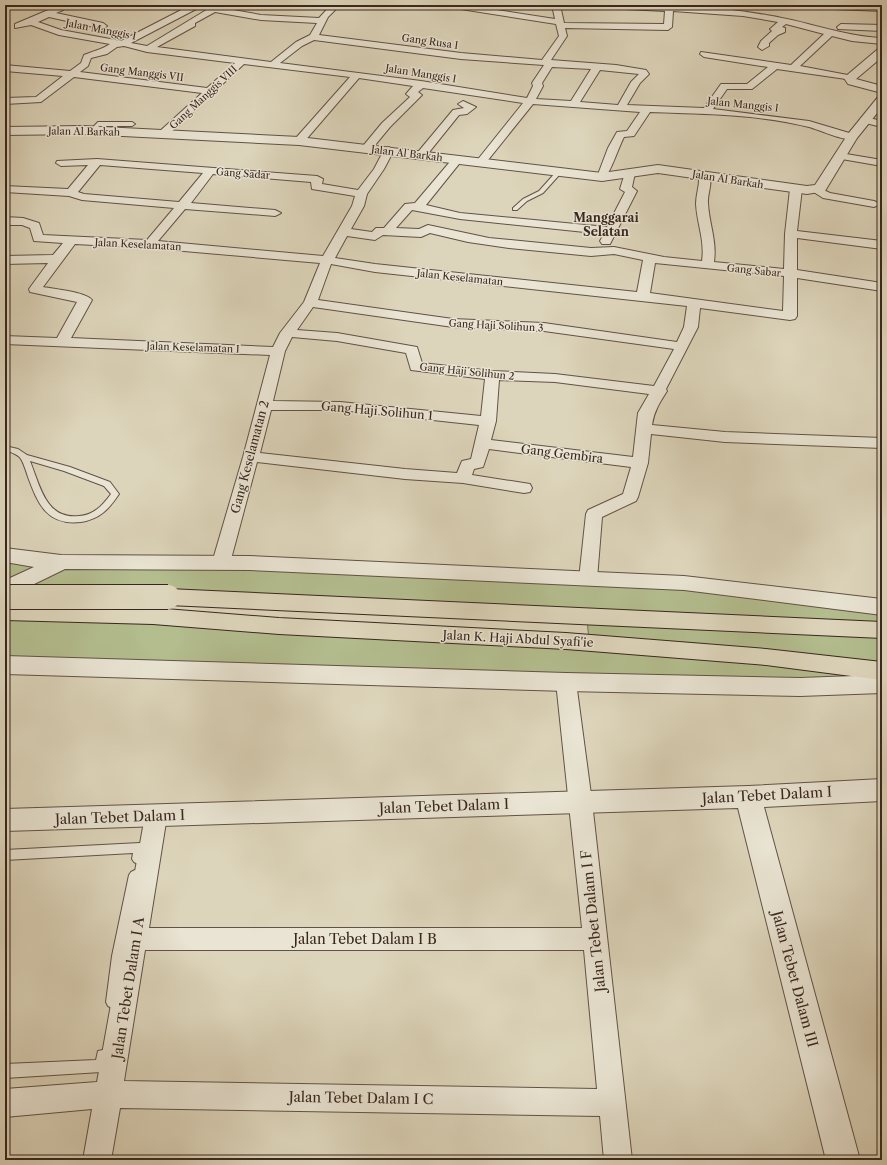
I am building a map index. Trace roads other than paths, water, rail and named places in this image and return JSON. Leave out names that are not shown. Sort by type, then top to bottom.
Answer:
[{"type":"main road","name":"Jalan K. Haji Abdul Syafi'ie","points":[[5,597],[168,597],[882,630]]},
{"type":"main road","name":"Jalan K. Haji Abdul Syafi'ie","points":[[5,612],[153,616],[378,631],[566,641],[766,657],[882,671]]},
{"type":"street","name":"Jalan Manggis I","points":[[49,5],[64,6]]},
{"type":"street","points":[[104,52],[197,5]]},
{"type":"street","points":[[202,5],[214,9],[278,18],[322,21]]},
{"type":"street","points":[[147,49],[192,24],[189,23],[197,17],[223,5]]},
{"type":"street","points":[[272,65],[298,44],[313,37],[320,27],[324,16],[336,5]]},
{"type":"street","points":[[448,5],[561,24],[668,27],[669,9]]},
{"type":"street","points":[[586,5],[737,13],[785,20],[803,26],[862,40],[882,41]]},
{"type":"street","points":[[786,5],[882,9]]},
{"type":"street","name":"Jalan Manggis I","points":[[31,22],[64,6]]},
{"type":"street","points":[[480,162],[530,101],[538,86],[537,84],[563,36],[561,24],[554,8]]},
{"type":"street","points":[[48,14],[103,26]]},
{"type":"street","points":[[746,26],[760,16]]},
{"type":"street","points":[[869,18],[879,28]]},
{"type":"street","points":[[762,47],[766,44],[764,43],[766,40],[782,30],[774,29],[785,20]]},
{"type":"street","name":"Jalan Manggis I","points":[[31,22],[59,32],[168,52],[357,75],[530,101],[621,108],[707,110],[765,117],[809,124],[852,136]]},
{"type":"street","points":[[13,27],[31,22]]},
{"type":"street","points":[[803,26],[879,28]]},
{"type":"street","points":[[793,68],[830,33]]},
{"type":"street","name":"Gang Rusa I","points":[[313,37],[461,56],[633,70],[644,74],[636,82],[621,108]]},
{"type":"street","points":[[850,78],[882,51]]},
{"type":"street","points":[[5,101],[38,100],[85,64],[87,57],[94,53],[104,52],[116,54]]},
{"type":"street","points":[[155,59],[168,52]]},
{"type":"street","points":[[704,54],[850,78],[852,82],[882,90]]},
{"type":"street","name":"Gang Manggis VIII","points":[[164,133],[242,61]]},
{"type":"street","points":[[707,110],[724,86],[751,87],[774,66]]},
{"type":"street","points":[[573,105],[597,67]]},
{"type":"street","name":"Gang Manggis VII","points":[[5,68],[210,90]]},
{"type":"street","points":[[299,141],[357,75]]},
{"type":"street","points":[[367,148],[386,125],[417,95],[411,94],[422,84]]},
{"type":"street","points":[[806,189],[820,188],[852,136],[881,102]]},
{"type":"street","points":[[422,154],[456,112],[464,112],[472,107],[463,104]]},
{"type":"street","points":[[602,176],[620,134],[630,135],[647,109]]},
{"type":"street","points":[[865,120],[882,124]]},
{"type":"street","name":"Jalan Al Barkah","points":[[5,130],[93,130],[299,141],[389,150],[558,172],[618,176],[658,169],[806,189]]},
{"type":"street","points":[[278,351],[287,333],[310,303],[327,260],[358,206],[361,194],[379,169],[389,150]]},
{"type":"street","points":[[840,156],[882,163]]},
{"type":"street","points":[[418,207],[458,159]]},
{"type":"street","points":[[61,163],[97,162],[210,170]]},
{"type":"street","points":[[71,193],[97,162]]},
{"type":"street","name":"Gang Sadar","points":[[150,244],[165,224],[200,185],[210,170],[317,179],[317,187],[361,194]]},
{"type":"street","points":[[602,250],[610,231],[631,191],[626,189],[630,173]]},
{"type":"street","points":[[704,175],[705,181],[702,203],[710,248],[706,265]]},
{"type":"street","points":[[5,189],[71,193],[82,197],[276,213]]},
{"type":"street","points":[[806,189],[827,196],[874,204]]},
{"type":"street","name":"Gang Sabar","points":[[343,232],[375,236],[380,231],[421,233],[428,229],[450,236],[483,241],[591,252],[602,250],[623,252],[650,258],[790,274],[791,234],[806,189]]},
{"type":"street","points":[[387,231],[409,206],[460,216],[610,231]]},
{"type":"street","name":"Jalan Keselamatan","points":[[5,221],[23,222],[35,226],[38,238],[150,244],[327,260],[383,268],[643,296],[790,316],[790,274]]},
{"type":"street","points":[[791,234],[882,245]]},
{"type":"street","points":[[62,342],[85,300],[68,294],[35,289],[58,260],[71,240]]},
{"type":"street","points":[[643,296],[650,258]]},
{"type":"street","points":[[5,260],[58,260]]},
{"type":"street","points":[[790,274],[882,286]]},
{"type":"street","name":"Gang Haji Solihun 3","points":[[310,303],[453,323],[544,327],[658,342],[682,347]]},
{"type":"street","points":[[588,579],[589,554],[594,514],[630,497],[640,462],[646,413],[660,391],[691,327],[694,304]]},
{"type":"street","name":"Gang Haji Solihun 2","points":[[287,333],[336,337],[412,350],[416,367],[492,375],[555,378],[660,391]]},
{"type":"street","name":"Jalan Keselamatan I","points":[[5,340],[278,351]]},
{"type":"street","name":"Gang Keselamatan 2","points":[[221,562],[251,457],[278,351]]},
{"type":"street","points":[[463,478],[468,464],[477,464],[483,444],[488,421],[492,375]]},
{"type":"street","name":"Gang Haji Solihun 1","points":[[265,405],[340,406],[488,421]]},
{"type":"street","points":[[644,429],[725,437],[882,443]]},
{"type":"street","name":"Gang Gembira","points":[[483,444],[640,462]]},
{"type":"street","points":[[251,457],[405,474],[463,478],[524,488]]},
{"type":"street","points":[[5,555],[27,559],[61,562],[221,562],[684,583],[754,590],[882,607]]},
{"type":"street","points":[[5,597],[18,583],[61,562]]},
{"type":"street","points":[[5,665],[566,682],[800,687],[882,684]]},
{"type":"street","name":"Jalan Tebet Dalam I F","points":[[566,682],[581,802],[618,1160]]},
{"type":"street","name":"Jalan Tebet Dalam I","points":[[5,820],[748,798],[882,790]]},
{"type":"street","name":"Jalan Tebet Dalam III","points":[[748,798],[843,1160]]},
{"type":"street","name":"Jalan Tebet Dalam I A","points":[[98,1160],[156,816]]},
{"type":"street","name":"Jalan Tebet Dalam I B","points":[[136,940],[595,940]]},
{"type":"street","name":"Jalan Tebet Dalam I C","points":[[5,1103],[110,1094],[612,1103]]},
{"type":"lane","points":[[93,130],[98,124],[132,124]]},
{"type":"lane","points":[[515,209],[525,200],[541,192],[558,172]]},
{"type":"lane","points":[[5,448],[15,451],[24,457],[67,469],[107,484],[114,494],[105,508],[91,519],[72,520],[56,516],[47,508],[41,497],[24,457]]},
{"type":"lane","points":[[5,855],[140,848],[118,956],[101,1066],[5,1071]]},
{"type":"waterway","points":[[773,5],[792,6]]},
{"type":"district","name":"Manggarai Selatan","points":[[606,225]]}]
